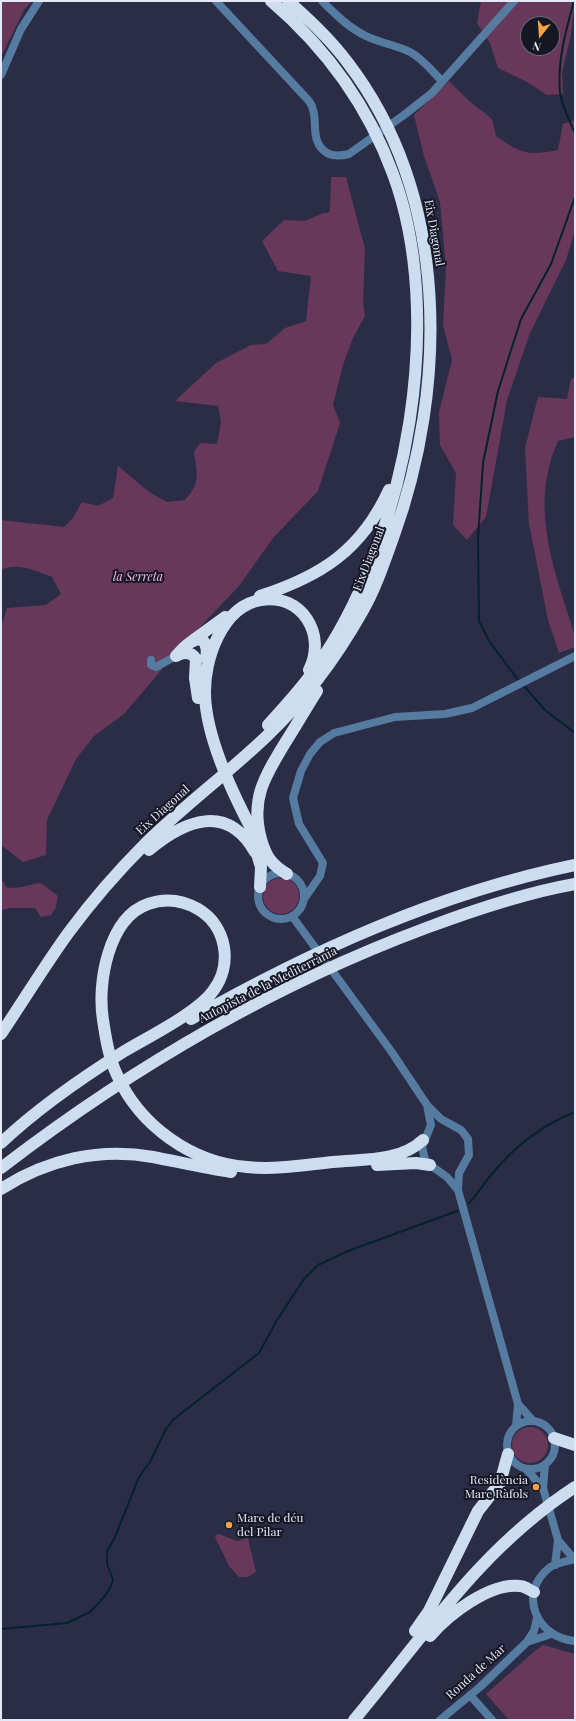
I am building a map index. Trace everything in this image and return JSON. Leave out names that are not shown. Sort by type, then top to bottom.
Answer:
[{"type":"highway","points":[[262,1],[306,33]]},
{"type":"highway","name":"Eix Diagonal","points":[[1,1021],[92,892],[146,837],[257,736],[282,709],[325,655],[351,610],[382,534],[392,503],[398,480],[406,433],[414,375],[417,324],[415,267],[403,204],[385,152],[364,110],[337,70],[306,33],[271,1]]},
{"type":"highway","name":"Eix Diagonal","points":[[1,1034],[66,936],[112,880],[160,831],[248,755],[288,716],[318,679],[362,612],[392,540],[414,472],[426,402],[430,325],[422,235],[410,189],[394,143],[368,93],[350,65],[332,43],[288,1]]},
{"type":"highway","points":[[298,1],[324,29],[332,43]]},
{"type":"highway","points":[[176,656],[192,641],[245,601],[287,587],[313,575],[336,560],[356,542],[373,520],[389,490],[406,433]]},
{"type":"highway","points":[[201,697],[212,651],[227,622],[241,609],[251,603],[262,600],[277,600],[291,604],[305,617],[312,627],[316,644],[310,668],[282,709]]},
{"type":"highway","points":[[260,887],[261,855],[256,814],[258,797],[262,784],[350,636],[362,612]]},
{"type":"highway","points":[[201,697],[202,676],[208,650],[207,645],[214,631],[225,617]]},
{"type":"highway","points":[[192,641],[200,640],[207,645]]},
{"type":"highway","points":[[176,656],[187,653],[196,659],[195,678],[201,697],[205,724],[261,855]]},
{"type":"highway","points":[[112,880],[169,835],[191,824],[204,821],[220,822],[235,828],[247,838],[261,855],[275,867],[291,876]]},
{"type":"highway","name":"Autopista de la Mediterrània","points":[[1,1145],[64,1099],[147,1046],[222,1001],[307,958],[382,925],[439,904],[506,882],[575,865]]},
{"type":"highway","name":"Autopista de la Mediterrània","points":[[1,1168],[64,1122],[132,1076],[218,1025],[305,979],[350,958],[448,920],[555,888],[575,884]]},
{"type":"highway","points":[[1,1145],[19,1126],[72,1086],[120,1054],[197,1007],[212,993],[221,978],[225,966],[225,946],[217,927],[204,912],[186,903],[162,900],[142,906],[125,921],[113,942],[105,969],[102,1012],[106,1044],[118,1077],[131,1098],[147,1118],[177,1144],[203,1157],[231,1165],[262,1168],[387,1157],[409,1151],[426,1136]]},
{"type":"highway","points":[[1,1189],[18,1178],[51,1164],[74,1158],[108,1153],[152,1156],[202,1168],[231,1172],[262,1173],[345,1166],[416,1163],[434,1168]]},
{"type":"highway","points":[[554,1438],[575,1445]]},
{"type":"highway","points":[[383,1685],[390,1667],[429,1611],[478,1511],[500,1483],[508,1454]]},
{"type":"highway","points":[[354,1720],[469,1578],[505,1541],[561,1496],[575,1487]]},
{"type":"highway","points":[[373,1697],[387,1686],[439,1626],[487,1592],[500,1587],[518,1585],[534,1592]]},
{"type":"street","points":[[1,75],[21,29],[38,1]]},
{"type":"street","points":[[216,1],[313,106],[315,135],[322,149],[331,155],[343,156],[361,146],[404,116],[432,93],[514,1]]},
{"type":"street","points":[[322,1],[357,31],[415,56],[442,81]]},
{"type":"street","points":[[151,660],[151,665],[156,667],[176,656]]},
{"type":"street","points":[[320,876],[308,881],[291,876],[271,875],[260,887],[259,903],[266,913],[276,919],[292,916],[299,911],[304,899],[320,876],[322,860],[298,824],[293,798],[301,771],[310,754],[320,742],[334,733],[395,717],[458,712],[472,708],[575,656]]},
{"type":"street","points":[[291,876],[302,887],[304,899]]},
{"type":"street","points":[[292,916],[408,1075],[426,1105],[431,1122],[426,1136],[423,1153],[434,1168],[447,1177],[458,1190]]},
{"type":"street","points":[[426,1105],[441,1119],[461,1130],[468,1139],[470,1150],[458,1179],[458,1190],[518,1404],[516,1426]]},
{"type":"street","points":[[426,1136],[438,1127],[450,1125]]},
{"type":"street","points":[[434,1168],[453,1171],[463,1165]]},
{"type":"street","points":[[518,1404],[533,1421],[545,1426],[554,1438],[554,1454],[545,1465],[533,1470],[515,1465],[506,1448],[508,1436],[516,1426],[524,1422],[533,1421]]},
{"type":"street","points":[[545,1465],[543,1488],[558,1540],[555,1565]]},
{"type":"street","points":[[526,1469],[543,1488]]},
{"type":"street","points":[[558,1540],[575,1559],[555,1565],[539,1579],[534,1592],[534,1610],[537,1618],[551,1634],[562,1639],[575,1642]]},
{"type":"street","name":"Ronda de Mar","points":[[440,1720],[470,1695],[527,1642],[534,1631],[537,1618]]},
{"type":"street","name":"Ronda de Mar","points":[[527,1642],[551,1634]]},
{"type":"street","points":[[470,1695],[492,1720]]},
{"type":"green space","points":[[1,1],[32,1],[24,10],[1,57]]},
{"type":"green space","points":[[481,1],[575,1],[571,34],[562,73],[563,94],[547,95],[527,82],[498,68],[490,43],[477,23]]},
{"type":"green space","points":[[449,81],[468,100],[492,119],[496,136],[512,147],[525,152],[539,153],[558,150],[563,124],[575,120],[575,230],[566,260],[530,333],[507,400],[486,517],[467,540],[453,525],[456,473],[440,445],[439,412],[452,360],[443,325],[446,268],[440,202],[424,156],[414,115]]},
{"type":"green space","name":"la Serreta","points":[[331,177],[346,177],[365,249],[363,303],[365,316],[353,338],[343,365],[333,405],[340,423],[318,491],[273,538],[239,586],[181,647],[124,714],[94,736],[76,759],[47,820],[46,855],[23,862],[1,845],[1,627],[7,608],[46,605],[61,594],[52,577],[20,567],[1,570],[1,520],[64,527],[73,518],[82,502],[98,506],[113,498],[118,466],[149,492],[167,502],[185,500],[194,488],[197,478],[194,452],[200,443],[217,444],[221,422],[218,406],[175,401],[216,363],[251,345],[266,344],[285,328],[306,321],[311,276],[278,271],[262,241],[284,220],[305,221],[330,211]]},
{"type":"green space","points":[[575,377],[575,437],[558,441],[549,466],[545,490],[545,515],[553,564],[575,636],[575,647],[559,653],[548,620],[529,524],[525,448],[538,397],[567,399],[571,379]]},
{"type":"green space","points":[[1,878],[6,887],[10,888],[41,883],[58,896],[56,907],[51,915],[41,917],[35,908],[10,908],[1,910]]},
{"type":"green space","points":[[281,878],[291,881],[296,886],[299,896],[296,906],[291,911],[281,914],[271,911],[266,906],[263,896],[266,886],[271,881]]},
{"type":"green space","points":[[534,1427],[543,1432],[547,1438],[547,1452],[543,1458],[534,1463],[526,1463],[517,1458],[513,1452],[512,1441],[517,1432],[523,1428]]},
{"type":"green space","points":[[219,1534],[237,1541],[248,1538],[256,1572],[248,1577],[239,1577],[229,1566],[216,1539],[215,1536]]},
{"type":"green space","points":[[543,1645],[575,1654],[575,1720],[509,1720],[486,1694]]},
{"type":"waterway","points":[[574,1],[563,46],[559,81],[562,102],[575,133]]},
{"type":"waterway","points":[[519,681],[489,641],[479,621],[478,538],[483,463],[498,391],[521,319],[551,264],[575,197]]},
{"type":"waterway","points":[[522,684],[545,710],[575,733]]},
{"type":"waterway","points":[[469,1203],[489,1177],[519,1146],[551,1123],[575,1112]]},
{"type":"waterway","points":[[1,1629],[67,1623],[90,1612],[105,1596],[113,1579],[107,1564],[107,1551],[115,1537],[139,1477],[150,1462],[166,1429],[174,1419],[259,1353],[277,1320],[304,1279],[318,1265],[348,1251],[457,1211]]},
{"type":"place","name":"Residència Mare Ràfols","points":[[536,1487]]},
{"type":"place","name":"Mare de déu del Pilar","points":[[229,1525]]}]
